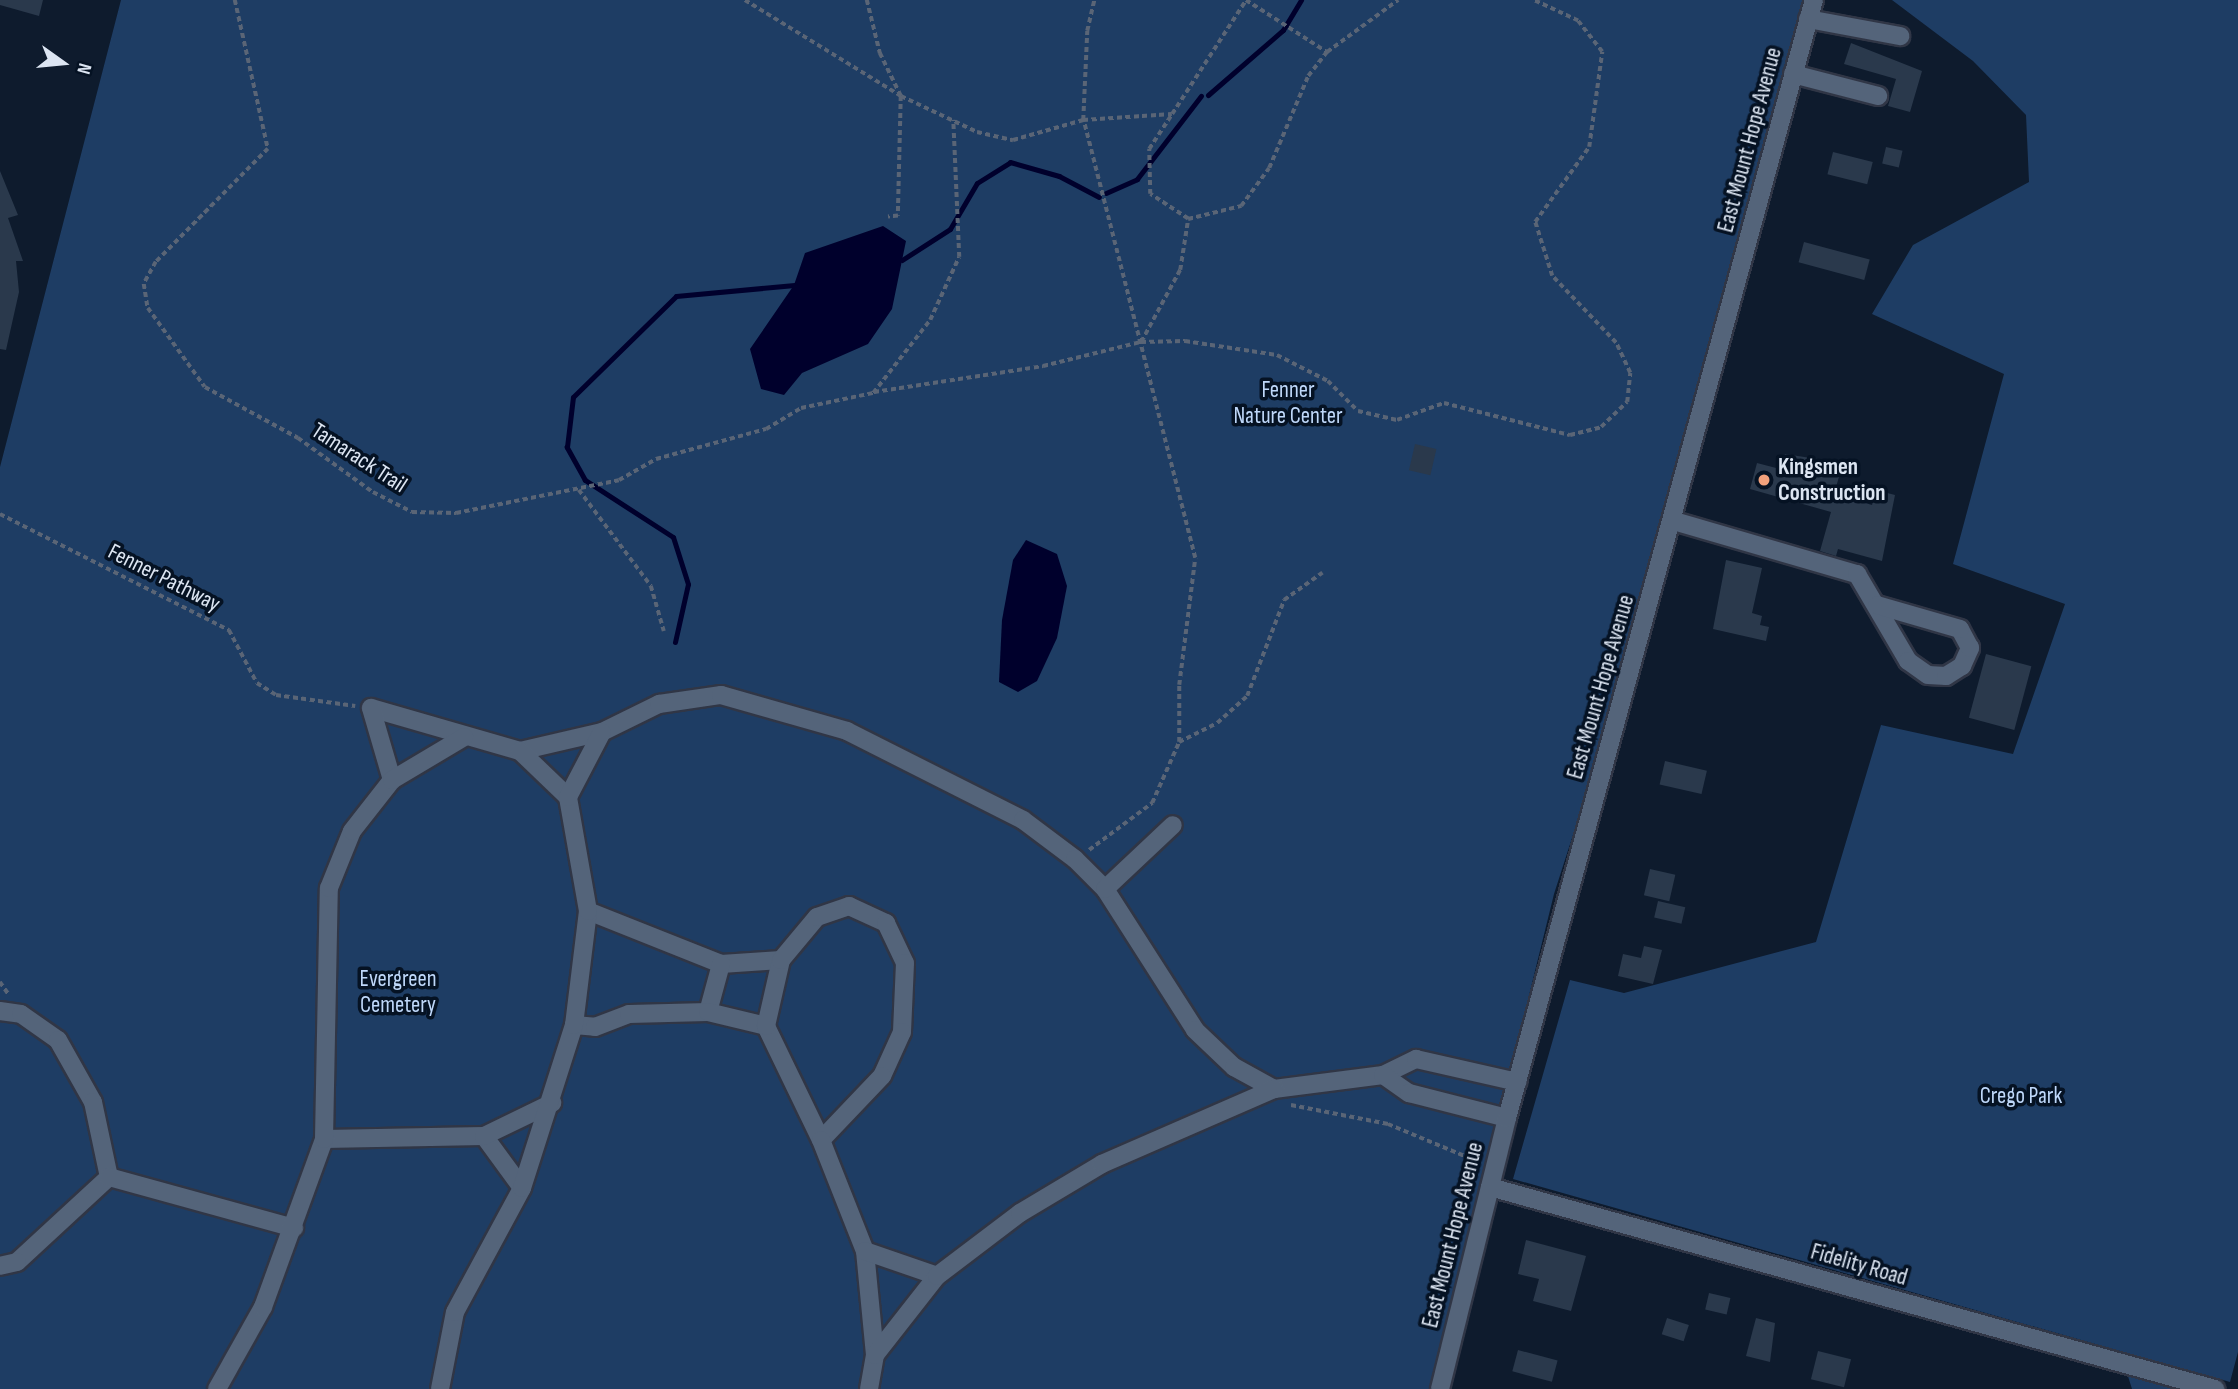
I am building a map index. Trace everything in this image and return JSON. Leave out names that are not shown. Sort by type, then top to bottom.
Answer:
[{"type":"street","name":"East Mount Hope Avenue","points":[[1440,1389],[1507,1118],[1674,522],[1814,0]]},
{"type":"street","points":[[1808,19],[1900,36]]},
{"type":"street","points":[[1793,74],[1878,96]]},
{"type":"street","points":[[1674,522],[1857,574],[1908,661],[1928,675],[1946,676],[1962,666],[1970,648],[1960,629],[1877,605]]},
{"type":"street","points":[[371,708],[520,751],[602,732],[659,704],[721,695],[847,731],[921,764],[1023,820],[1075,859],[1105,889],[1195,1030],[1234,1067],[1274,1089]]},
{"type":"street","points":[[371,708],[392,780]]},
{"type":"street","points":[[568,797],[602,732]]},
{"type":"street","points":[[217,1389],[263,1307],[294,1228],[324,1139],[329,888],[352,831],[392,780],[464,737]]},
{"type":"street","points":[[440,1389],[455,1312],[522,1188],[552,1103],[574,1025],[588,911],[568,797],[520,751]]},
{"type":"street","points":[[1105,889],[1173,825]]},
{"type":"street","points":[[821,1140],[882,1076],[902,1032],[905,963],[886,923],[849,906],[817,917],[781,960],[766,1026],[821,1140],[864,1251],[875,1355],[869,1389]]},
{"type":"street","points":[[588,911],[721,964],[781,960]]},
{"type":"street","points":[[708,1012],[721,964]]},
{"type":"street","points":[[0,1012],[21,1014],[58,1040],[93,1102],[109,1177]]},
{"type":"street","points":[[574,1025],[595,1027],[629,1014],[708,1012],[766,1026]]},
{"type":"street","points":[[875,1355],[937,1276],[1020,1213],[1102,1164],[1274,1089],[1382,1075],[1416,1059],[1517,1082]]},
{"type":"street","points":[[1382,1075],[1409,1093],[1507,1118]]},
{"type":"street","points":[[324,1139],[484,1136],[552,1103]]},
{"type":"street","points":[[484,1136],[522,1188]]},
{"type":"street","points":[[109,1177],[294,1228]]},
{"type":"street","points":[[0,1266],[17,1262],[109,1177]]},
{"type":"street","name":"Fidelity Road","points":[[1490,1187],[2215,1389]]},
{"type":"street","points":[[864,1251],[937,1276]]},
{"type":"path","name":"Tamarack Trail","points":[[235,0],[268,149],[156,262],[144,284],[148,308],[205,387],[298,438],[373,492],[412,512],[456,513],[620,480],[656,459],[766,429],[801,408],[873,393],[1043,366],[1141,342],[1185,341],[1278,355],[1328,381],[1358,411],[1397,420],[1444,403],[1570,435],[1601,427],[1626,402],[1630,373],[1616,343],[1552,276],[1535,222],[1589,147],[1602,52],[1577,21],[1532,0]]},
{"type":"path","points":[[745,0],[901,96],[953,120],[1013,140],[1083,120],[1172,114]]},
{"type":"path","points":[[867,0],[880,53],[901,96],[898,216],[888,216]]},
{"type":"path","points":[[1075,859],[1129,825],[1152,803],[1179,742],[1179,685],[1195,558],[1083,120],[1087,31],[1094,0]]},
{"type":"path","points":[[1327,52],[1246,0],[1149,149],[1150,194],[1188,219],[1241,206],[1269,168],[1308,76],[1327,52],[1398,0]]},
{"type":"path","points":[[873,393],[945,295],[959,257],[953,120]]},
{"type":"path","points":[[1141,342],[1180,270],[1188,219]]},
{"type":"path","points":[[579,489],[651,586],[664,631]]},
{"type":"path","name":"Fenner Pathway","points":[[0,514],[229,630],[257,683],[276,695],[371,708]]},
{"type":"path","points":[[1179,742],[1217,723],[1247,696],[1284,600],[1322,573]]},
{"type":"path","points":[[1274,1089],[1294,1108],[1388,1124],[1478,1162]]},
{"type":"green space","points":[[121,0],[1812,0],[1674,521],[1554,894],[1432,1389],[0,1389],[0,467]]},
{"type":"green space","name":"Crego Park","points":[[1892,0],[2238,0],[2238,1352],[2230,1382],[2195,1372],[2182,1389],[2132,1389],[2120,1351],[1513,1179],[1570,980],[1624,993],[1816,942],[1881,725],[2013,754],[2065,604],[1953,564],[2004,374],[1872,314],[1913,245],[2029,182],[2026,115],[1973,61]]},
{"type":"shaded area","points":[[883,226],[906,241],[892,309],[868,344],[802,373],[784,395],[761,389],[750,349],[794,285],[805,253]]},
{"type":"shaded area","points":[[1026,540],[1057,554],[1067,586],[1057,638],[1037,681],[1018,692],[999,682],[1002,620],[1013,560]]},
{"type":"building","points":[[0,0],[43,0],[39,16],[0,5]]},
{"type":"building","points":[[1851,43],[1922,71],[1910,112],[1888,106],[1896,79],[1844,64]]},
{"type":"building","points":[[1886,147],[1903,151],[1899,167],[1882,164]]},
{"type":"building","points":[[1833,152],[1873,162],[1867,184],[1827,174]]},
{"type":"building","points":[[0,171],[18,215],[8,218],[23,261],[16,261],[19,292],[6,350],[0,349]]},
{"type":"building","points":[[1804,242],[1870,260],[1864,280],[1799,262]]},
{"type":"building","points":[[1415,444],[1436,449],[1430,475],[1409,470]]},
{"type":"building","points":[[1785,454],[1843,463],[1834,494],[1872,505],[1876,490],[1895,495],[1882,561],[1838,549],[1836,556],[1820,551],[1831,512],[1750,489],[1757,463],[1780,469]]},
{"type":"building","points":[[1726,560],[1762,568],[1752,613],[1762,616],[1760,625],[1769,627],[1766,641],[1713,629]]},
{"type":"building","points":[[1986,654],[2031,666],[2014,730],[1969,718]]},
{"type":"building","points":[[1665,761],[1707,771],[1701,794],[1660,784]]},
{"type":"building","points":[[1650,869],[1675,875],[1669,901],[1644,895]]},
{"type":"building","points":[[1658,901],[1685,907],[1681,924],[1654,918]]},
{"type":"building","points":[[1644,946],[1662,950],[1653,984],[1618,976],[1623,954],[1641,958]]},
{"type":"building","points":[[1526,1240],[1586,1256],[1571,1311],[1533,1301],[1539,1279],[1518,1274]]},
{"type":"building","points":[[1709,1293],[1730,1298],[1727,1315],[1705,1310]]},
{"type":"building","points":[[1667,1318],[1689,1325],[1684,1341],[1662,1334]]},
{"type":"building","points":[[1756,1318],[1775,1323],[1770,1362],[1746,1356]]},
{"type":"building","points":[[1518,1350],[1558,1361],[1552,1382],[1512,1371]]},
{"type":"building","points":[[1818,1351],[1851,1359],[1844,1387],[1811,1379]]},
{"type":"waterway","points":[[1208,95],[1283,30],[1301,0]]},
{"type":"waterway","points":[[1106,193],[1137,179],[1201,96]]},
{"type":"waterway","points":[[902,260],[950,229],[977,183],[1010,162],[1059,176],[1099,197]]},
{"type":"waterway","points":[[675,642],[688,584],[673,537],[585,480],[567,447],[573,397],[676,296],[794,285]]},
{"type":"place","name":"Kingsmen Construction","points":[[1764,480]]},
{"type":"park label","name":"Fenner Nature Center","points":[[1288,403]]},
{"type":"park label","name":"Evergreen Cemetery","points":[[398,992]]}]
